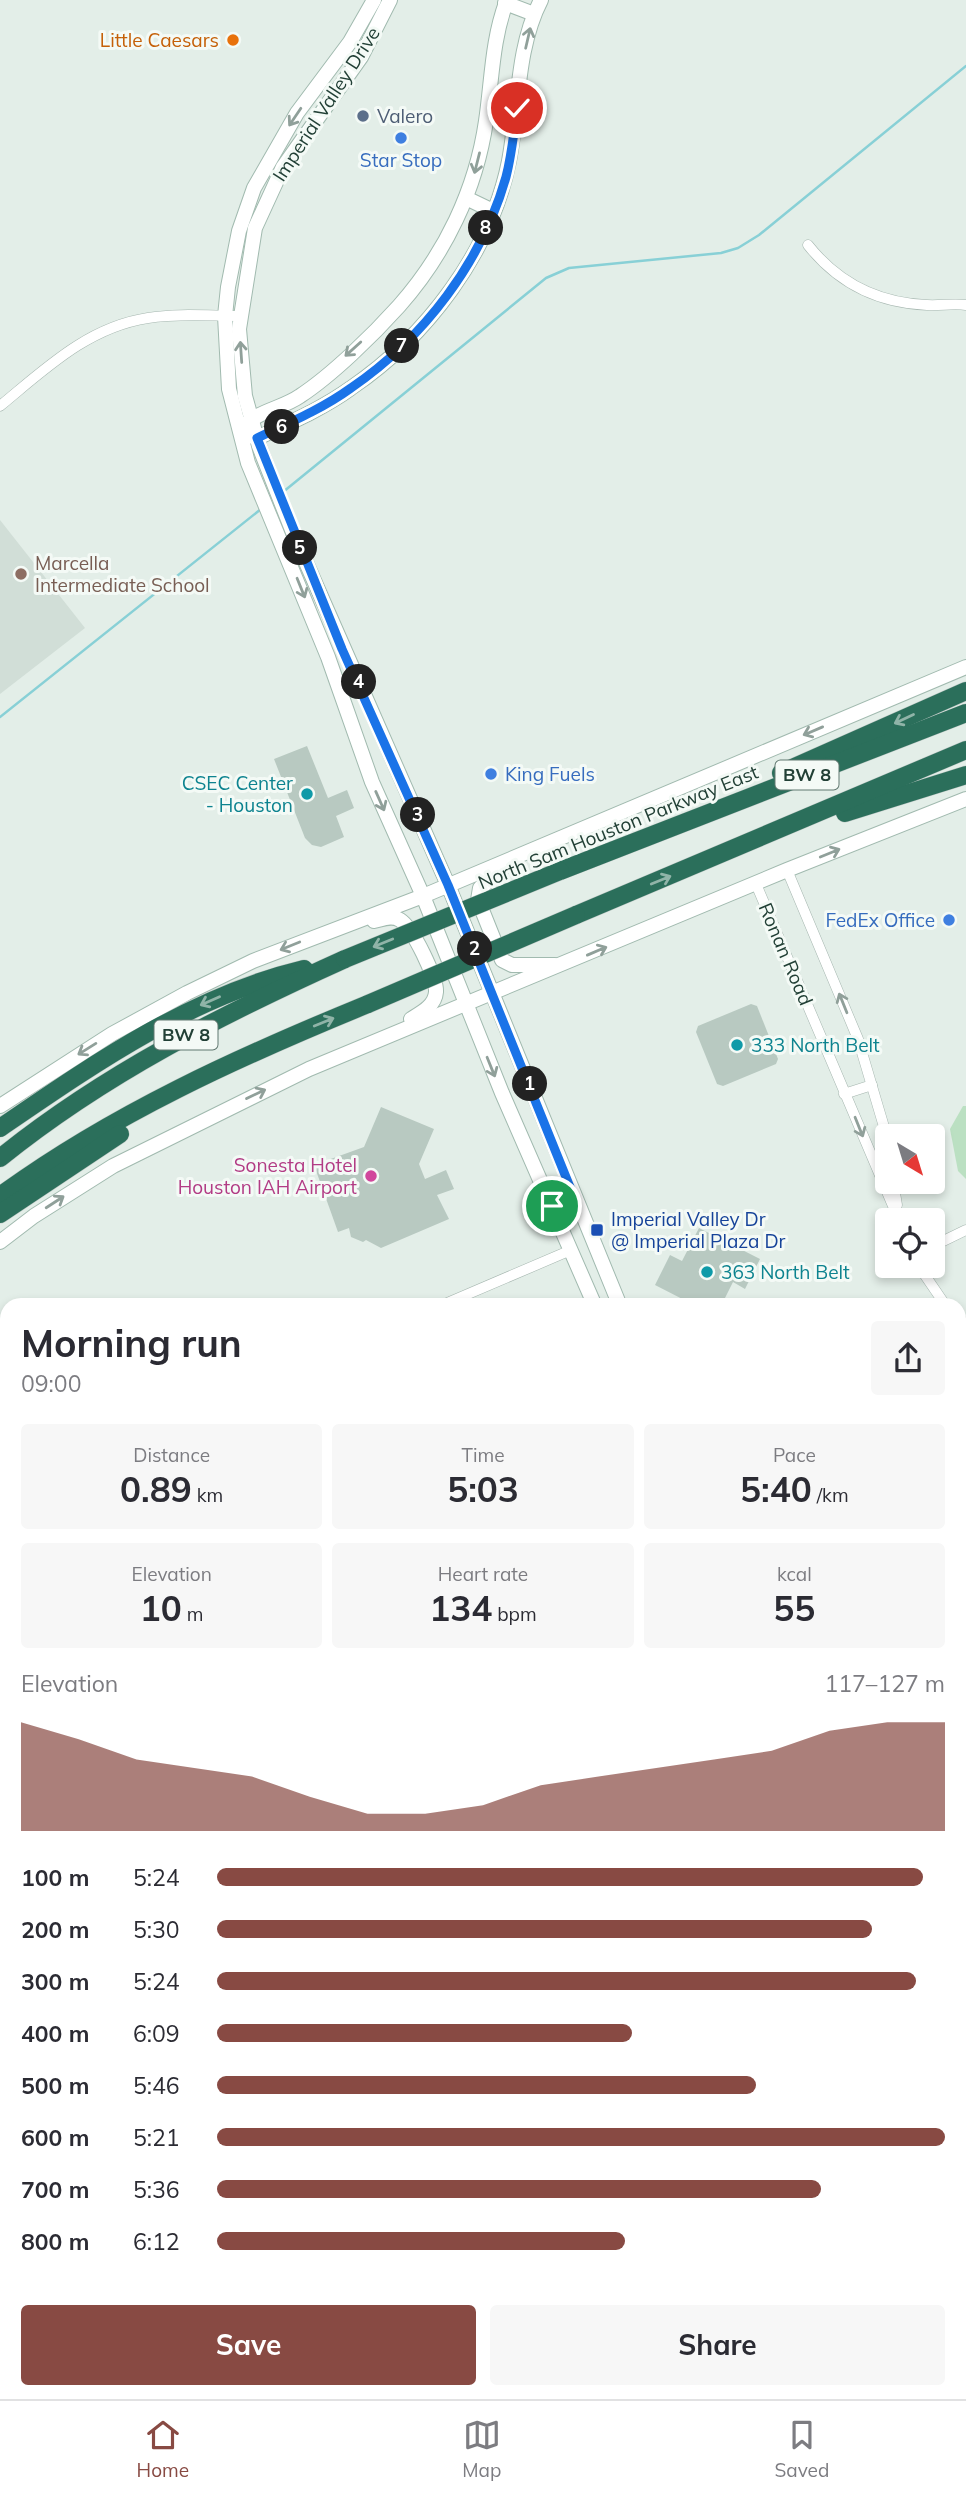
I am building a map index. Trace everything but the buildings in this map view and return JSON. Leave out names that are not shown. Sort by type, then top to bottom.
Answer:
[{"type":"highway","points":[[647,837],[680,817],[966,691]]},
{"type":"highway","name":"North Sam Houston Parkway East","points":[[0,1158],[37,1128],[172,1043],[230,1011],[345,958],[966,713]]},
{"type":"highway","name":"BW 8","points":[[0,1196],[79,1145],[217,1070],[966,750]]},
{"type":"highway","points":[[751,843],[966,775]]},
{"type":"highway","points":[[0,1128],[99,1061],[182,1013],[274,976],[345,958]]},
{"type":"highway","points":[[0,1213],[217,1070]]},
{"type":"highway","points":[[0,1151],[37,1128]]},
{"type":"main road","name":"Imperial Valley Drive","points":[[374,0],[350,42],[297,113],[254,188],[239,231],[225,316],[226,364],[239,433],[255,481],[328,657],[372,782],[423,896],[592,1298]]},
{"type":"main road","name":"Imperial Valley Drive","points":[[390,0],[361,57],[283,167],[254,234],[241,316],[242,374],[251,419],[286,515],[342,649],[448,885],[617,1298]]},
{"type":"main road","points":[[534,14],[506,1],[491,66],[486,121],[466,198],[435,260],[398,308],[300,396],[251,419],[239,433],[257,438],[304,416],[351,388],[404,345],[442,302],[462,273],[493,211],[506,176],[521,71],[534,14],[541,0]]},
{"type":"main road","points":[[323,79],[336,90]]},
{"type":"main road","points":[[466,198],[493,211]]},
{"type":"main road","points":[[239,231],[254,234]]},
{"type":"main road","name":"North Sam Houston Parkway East","points":[[0,1106],[101,1041],[187,993],[253,961],[423,896],[966,667]]},
{"type":"main road","points":[[346,710],[368,702]]},
{"type":"main road","points":[[0,1242],[34,1216],[113,1166],[309,1069],[787,870],[966,799]]},
{"type":"main road","points":[[536,847],[488,879],[480,888],[478,900],[502,960],[512,965],[564,965]]},
{"type":"main road","points":[[353,922],[392,917],[403,921],[419,944],[437,990],[434,1001],[425,1010],[380,1038]]},
{"type":"main road","points":[[552,1206],[574,1197]]},
{"type":"street","points":[[808,245],[822,264],[844,281],[879,298],[928,305],[966,304]]},
{"type":"street","points":[[0,406],[62,355],[96,334],[148,318],[241,316]]},
{"type":"street","name":"Ronan Road","points":[[787,870],[858,1039],[883,1124]]},
{"type":"street","name":"Ronan Road","points":[[756,884],[895,1208]]},
{"type":"street","points":[[844,1094],[872,1085]]},
{"type":"street","points":[[945,1240],[966,1230]]},
{"type":"street","points":[[459,1298],[571,1250]]},
{"type":"street","points":[[927,1278],[941,1298]]},
{"type":"shaded area","name":"Marcella Intermediate School","points":[[0,520],[85,628],[0,694]]},
{"type":"green space","points":[[963,1106],[966,1106],[966,1179],[958,1171],[950,1129]]},
{"type":"waterway","points":[[283,492],[546,278],[569,268],[721,253],[738,248],[759,235],[966,66]]},
{"type":"waterway","points":[[0,717],[261,509]]},
{"type":"place","name":"Little Caesars","points":[[233,40]]},
{"type":"place","name":"Valero","points":[[363,116]]},
{"type":"place","name":"Star Stop","points":[[401,138]]},
{"type":"place","name":"Marcella Intermediate School","points":[[21,574]]},
{"type":"place","name":"King Fuels","points":[[491,774]]},
{"type":"place","name":"CSEC Center - Houston","points":[[307,794]]},
{"type":"place","name":"FedEx Office","points":[[949,920]]},
{"type":"place","name":"333 North Belt","points":[[737,1045]]},
{"type":"place","name":"Sonesta Hotel Houston IAH Airport","points":[[371,1176]]},
{"type":"place","name":"Imperial Valley Dr @ Imperial Plaza Dr","points":[[597,1230]]},
{"type":"place","name":"363 North Belt","points":[[707,1272]]},
{"type":"route","points":[[517,108],[506,176],[493,211],[462,273],[442,302],[404,345],[377,369],[327,403],[257,438],[342,649],[361,685],[493,992],[574,1197],[552,1206]]}]
